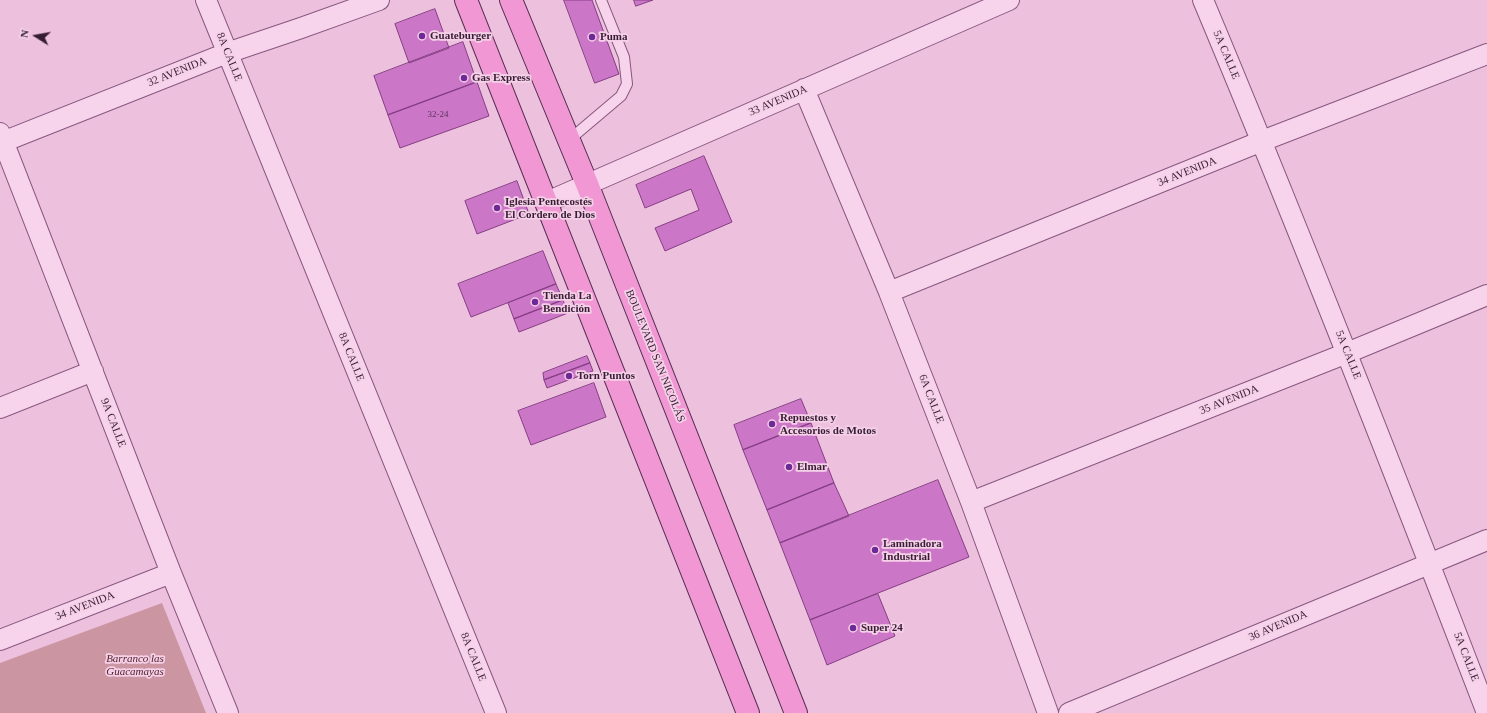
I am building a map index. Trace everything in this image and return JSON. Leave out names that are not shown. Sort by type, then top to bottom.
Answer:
[{"type":"main road","points":[[466,0],[748,713]]},
{"type":"main road","name":"BOULEVARD SAN NICOLÁS","points":[[511,0],[588,184],[796,713]]},
{"type":"street","name":"8A CALLE","points":[[206,0],[496,713]]},
{"type":"street","name":"32 AVENIDA","points":[[1,139],[227,52],[302,28],[379,0]]},
{"type":"street","name":"33 AVENIDA","points":[[547,202],[1009,0]]},
{"type":"street","name":"5A CALLE","points":[[1203,0],[1262,141],[1347,353],[1430,563],[1487,713]]},
{"type":"street","name":"34 AVENIDA","points":[[889,292],[1262,141],[1487,54]]},
{"type":"street","name":"6A CALLE","points":[[804,90],[889,292],[971,502],[1048,713]]},
{"type":"street","name":"9A CALLE","points":[[1,139],[171,573],[228,713]]},
{"type":"street","name":"35 AVENIDA","points":[[971,502],[1347,353],[1487,295]]},
{"type":"street","points":[[0,408],[93,371]]},
{"type":"street","name":"36 AVENIDA","points":[[1069,713],[1487,540]]},
{"type":"street","name":"34 AVENIDA","points":[[0,640],[171,573]]},
{"type":"lane","points":[[569,140],[621,96],[627,84],[624,57],[601,0]]},
{"type":"green space","name":"Barranco las Guacamayas","points":[[162,603],[206,713],[0,713],[0,663]]},
{"type":"building","name":"Puma","points":[[564,0],[592,0],[619,74],[595,83]]},
{"type":"building","points":[[634,0],[653,0],[636,6]]},
{"type":"building","name":"Guateburger","points":[[435,9],[449,48],[409,63],[395,24]]},
{"type":"building","points":[[463,42],[477,82],[388,115],[374,76]]},
{"type":"building","points":[[477,82],[489,116],[400,148],[388,115]]},
{"type":"building","points":[[704,156],[732,222],[665,251],[655,228],[699,210],[691,189],[645,208],[636,185]]},
{"type":"building","name":"Iglesia Pentecostés El Cordero de Dios","points":[[517,181],[529,214],[477,234],[465,201]]},
{"type":"building","points":[[543,251],[556,284],[471,317],[458,284]]},
{"type":"building","name":"Tienda La Bendición","points":[[556,284],[563,300],[514,319],[508,303]]},
{"type":"building","points":[[563,300],[568,313],[519,332],[514,319]]},
{"type":"building","points":[[587,356],[590,363],[544,380],[543,373]]},
{"type":"building","name":"Torn Puntos","points":[[590,363],[593,371],[547,388],[544,380]]},
{"type":"building","points":[[594,383],[606,417],[531,445],[518,411]]},
{"type":"building","name":"Repuestos y Accesorios de Motos","points":[[801,399],[811,423],[743,450],[734,425]]},
{"type":"building","name":"Elmar","points":[[811,423],[834,483],[767,510],[743,450]]},
{"type":"building","name":"Laminadora Industrial","points":[[938,480],[969,557],[810,620],[780,543]]},
{"type":"building","points":[[834,483],[849,516],[780,543],[767,510]]},
{"type":"building","name":"Super 24","points":[[878,594],[895,636],[827,665],[810,620]]},
{"type":"place","name":"Guateburger","points":[[422,36]]},
{"type":"place","name":"Puma","points":[[592,37]]},
{"type":"place","name":"Gas Express","points":[[464,78]]},
{"type":"place","name":"Iglesia Pentecostés El Cordero de Dios","points":[[497,208]]},
{"type":"place","name":"Tienda La Bendición","points":[[535,302]]},
{"type":"place","name":"Torn Puntos","points":[[569,376]]},
{"type":"place","name":"Repuestos y Accesorios de Motos","points":[[772,424]]},
{"type":"place","name":"Elmar","points":[[789,467]]},
{"type":"place","name":"Laminadora Industrial","points":[[875,550]]},
{"type":"place","name":"Super 24","points":[[853,628]]}]
